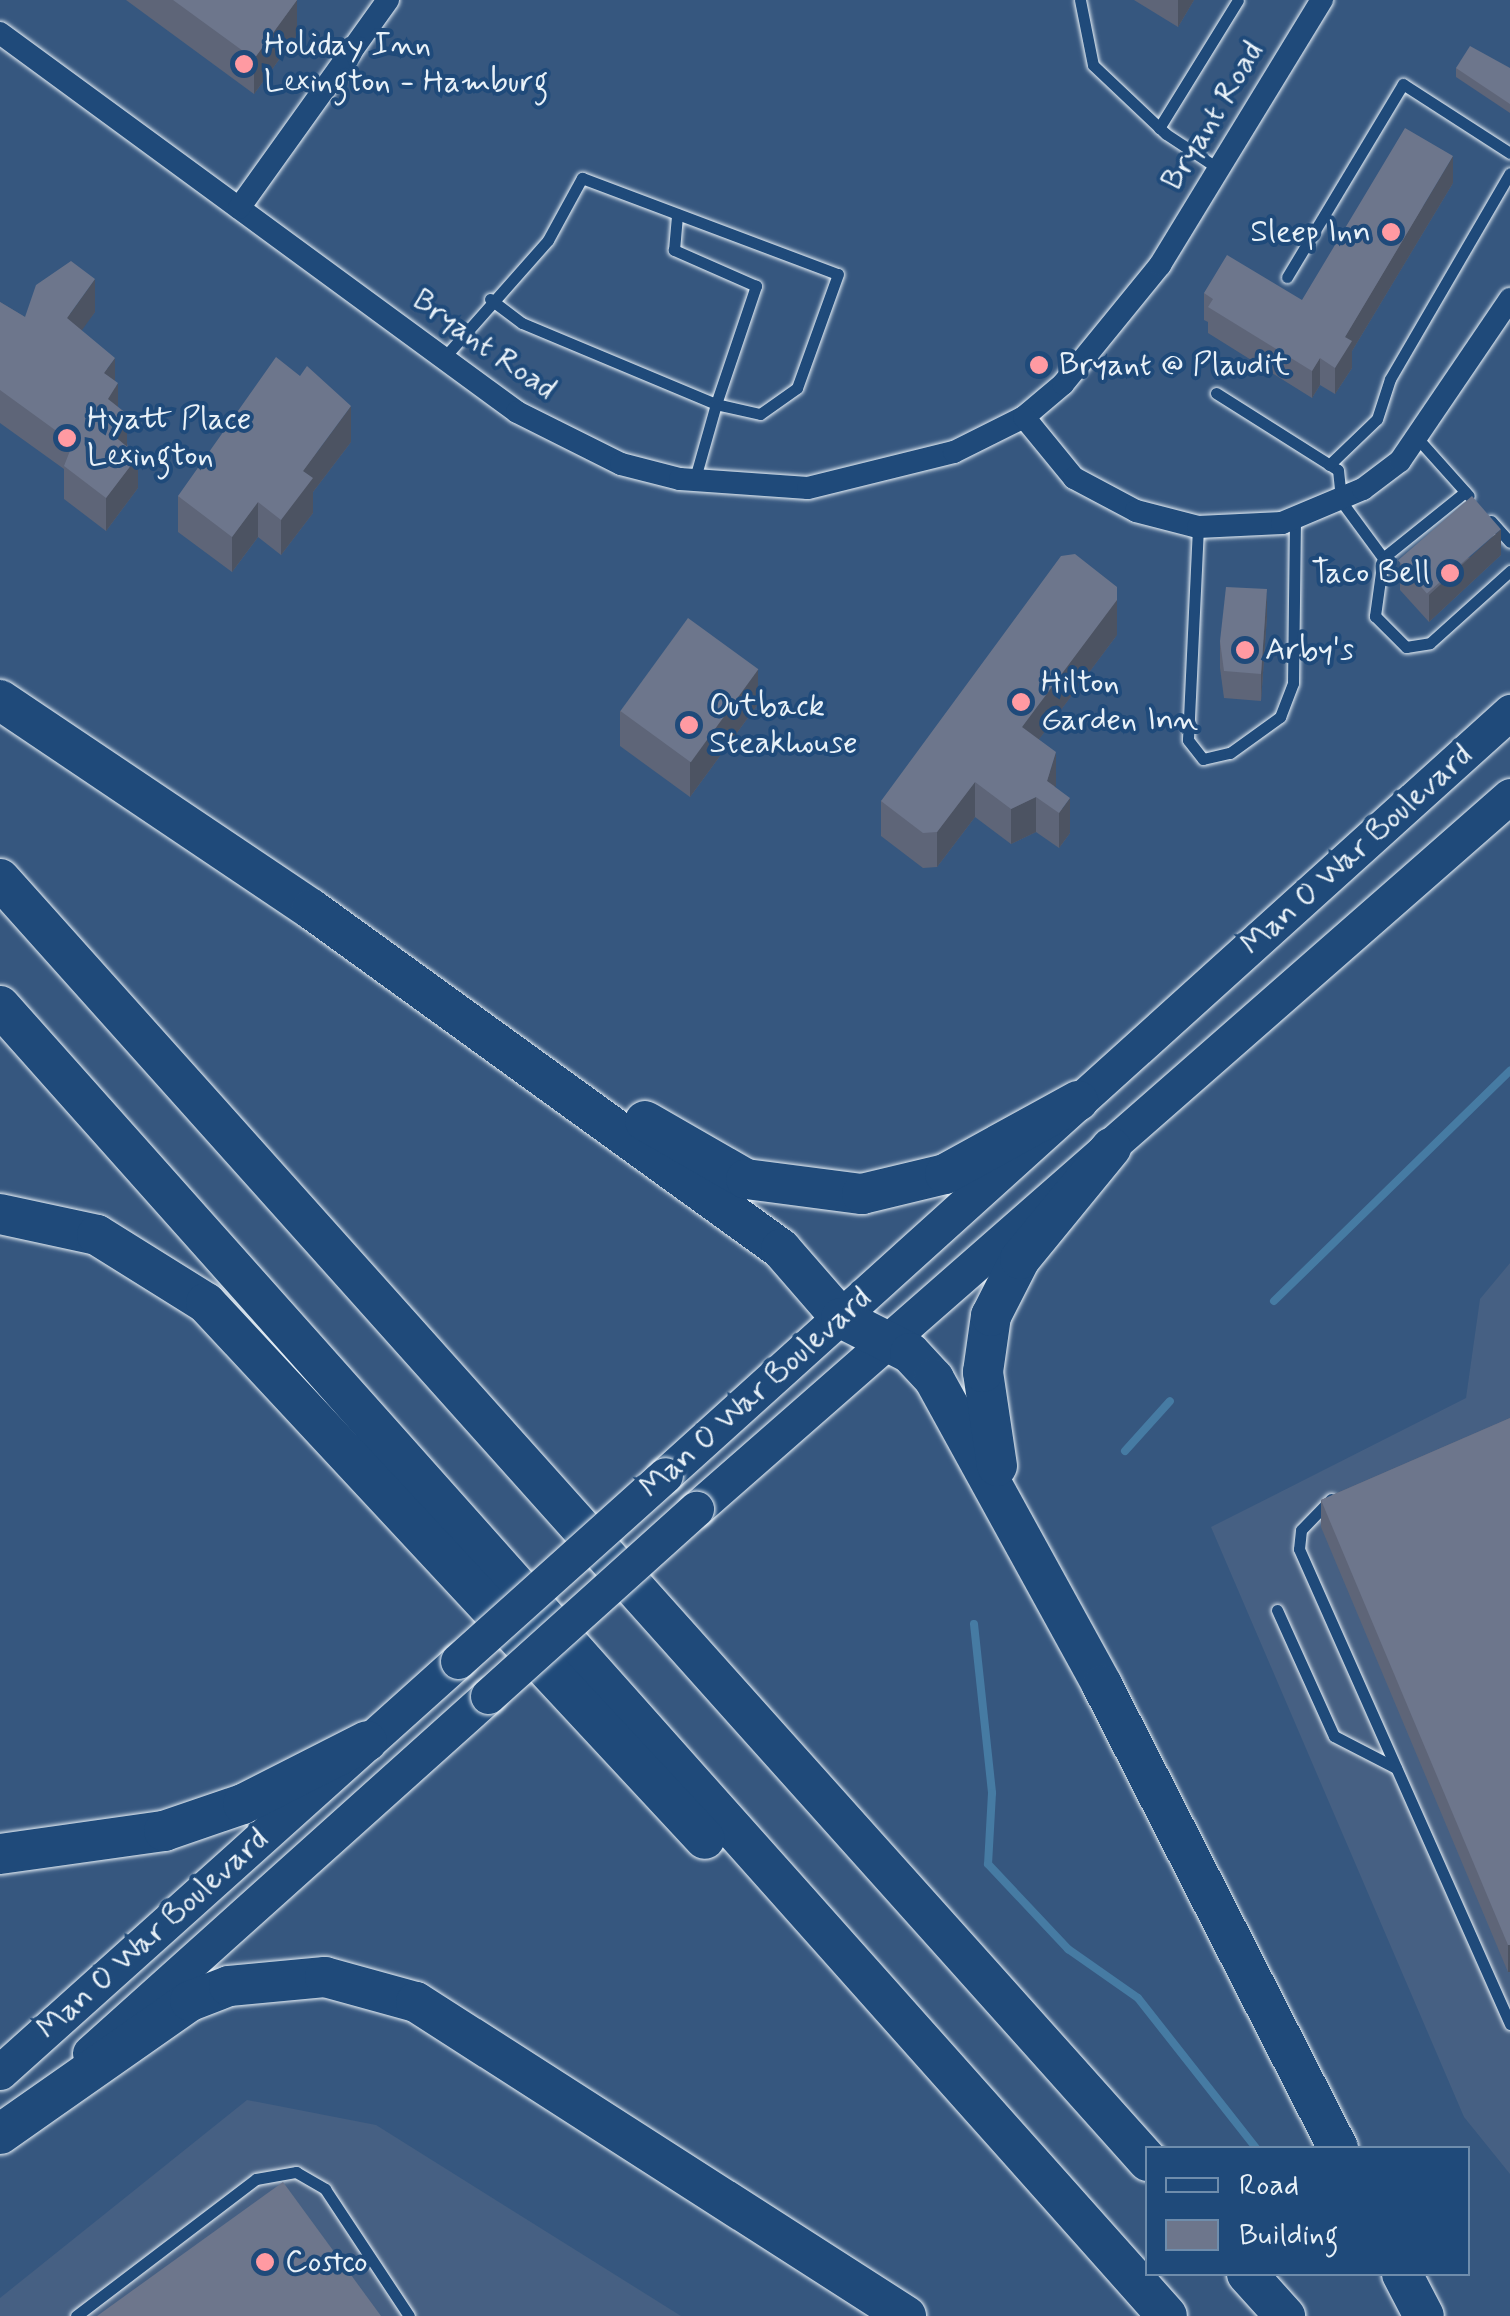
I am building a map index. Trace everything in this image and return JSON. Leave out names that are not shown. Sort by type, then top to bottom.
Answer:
[{"type":"highway","points":[[0,700],[352,940],[781,1249],[841,1318],[887,1340],[934,1379],[1033,1559],[1337,2146]]},
{"type":"highway","points":[[0,879],[1145,2159]]},
{"type":"highway","points":[[352,940],[705,1158],[785,1190],[862,1194],[945,1174],[1078,1101]]},
{"type":"highway","points":[[0,1006],[920,2048],[1167,2316]]},
{"type":"highway","points":[[1033,1559],[986,1424],[985,1346],[1020,1259],[1111,1148]]},
{"type":"highway","points":[[0,1214],[97,1235],[206,1304],[665,1800],[920,2048]]},
{"type":"highway","points":[[0,1854],[164,1831],[243,1804],[367,1741]]},
{"type":"highway","points":[[0,2134],[190,2001],[229,1986],[325,1977],[416,2002],[906,2316]]},
{"type":"highway","points":[[1249,2276],[1285,2316]]},
{"type":"highway","points":[[1403,2276],[1424,2316]]},
{"type":"main road","name":"Man O War Boulevard","points":[[0,2072],[1510,712]]},
{"type":"main road","name":"Man O War Boulevard","points":[[0,2134],[696,1509],[1510,796]]},
{"type":"street","name":"Bryant Road","points":[[0,33],[442,360],[587,449],[694,482],[854,482],[954,452],[1024,417],[1116,321],[1220,170],[1322,0]]},
{"type":"street","points":[[239,208],[380,3]]},
{"type":"street","points":[[1024,417],[1102,496],[1198,527],[1295,518],[1341,501],[1418,439],[1510,299]]},
{"type":"lane","points":[[1080,0],[1093,65],[1159,128],[1220,170]]},
{"type":"lane","points":[[1159,128],[1238,0]]},
{"type":"lane","points":[[1288,276],[1403,84],[1510,153]]},
{"type":"lane","points":[[1329,465],[1377,419],[1390,379],[1510,173]]},
{"type":"lane","points":[[442,360],[490,298],[548,240],[582,178],[838,274],[784,406],[760,414],[716,404],[522,323],[490,298]]},
{"type":"lane","points":[[677,214],[674,250],[756,286],[694,482]]},
{"type":"lane","points":[[1216,393],[1329,465],[1341,501],[1383,558]]},
{"type":"lane","points":[[1418,439],[1510,542]]},
{"type":"lane","points":[[1465,492],[1383,558],[1375,616],[1406,647],[1430,643],[1510,571]]},
{"type":"lane","points":[[1198,527],[1188,740],[1203,760],[1230,753],[1280,717],[1294,683],[1295,518]]},
{"type":"lane","points":[[1340,1496],[1301,1530],[1299,1549],[1510,2024]]},
{"type":"lane","points":[[1277,1610],[1334,1736],[1396,1768]]},
{"type":"lane","points":[[76,2316],[256,2179],[296,2172],[325,2189],[409,2316]]},
{"type":"shaded area","points":[[1510,1263],[1510,2174],[1464,2117],[1211,1527],[1466,1398],[1480,1299]]},
{"type":"shaded area","points":[[247,2100],[376,2125],[681,2316],[0,2316],[0,2298]]},
{"type":"building","points":[[173,0],[297,0],[254,59]]},
{"type":"building","points":[[1470,46],[1510,68],[1510,104],[1456,68]]},
{"type":"building","name":"Sleep Inn","points":[[1405,128],[1453,156],[1345,337],[1352,341],[1335,368],[1320,358],[1312,371],[1208,307],[1213,299],[1204,293],[1227,255],[1302,300]]},
{"type":"building","points":[[71,261],[95,279],[67,318],[115,358],[104,373],[118,383],[108,399],[127,414],[113,435],[138,456],[106,498],[64,466],[73,443],[0,390],[0,302],[25,317],[36,285]]},
{"type":"building","points":[[276,357],[300,376],[307,366],[351,406],[303,471],[313,478],[281,520],[258,502],[232,537],[178,496]]},
{"type":"building","points":[[1472,496],[1501,529],[1427,594],[1398,560]]},
{"type":"building","name":"Hilton Garden Inn","points":[[1075,554],[1117,587],[1117,600],[1022,727],[1056,752],[1047,781],[1070,798],[1059,813],[1036,797],[1011,809],[975,782],[937,832],[923,833],[881,801],[1061,556]]},
{"type":"building","name":"Arby's","points":[[1226,587],[1267,589],[1261,674],[1224,671],[1220,641]]},
{"type":"building","points":[[688,618],[758,669],[691,762],[620,711]]},
{"type":"building","points":[[1510,1418],[1510,1945],[1508,1945],[1321,1500]]},
{"type":"building","name":"Costco","points":[[283,2182],[381,2316],[97,2316]]},
{"type":"waterway","points":[[1274,1301],[1510,1071]]},
{"type":"waterway","points":[[1125,1451],[1170,1401]]},
{"type":"waterway","points":[[974,1624],[992,1793],[988,1864],[1068,1949],[1138,1998],[1254,2146]]},
{"type":"place","name":"Holiday Inn Lexington - Hamburg","points":[[244,64]]},
{"type":"place","name":"Sleep Inn","points":[[1391,232]]},
{"type":"place","name":"Bryant @ Plaudit","points":[[1039,365]]},
{"type":"place","name":"Hyatt Place Lexington","points":[[67,438]]},
{"type":"place","name":"Taco Bell","points":[[1450,573]]},
{"type":"place","name":"Arby's","points":[[1245,650]]},
{"type":"place","name":"Hilton Garden Inn","points":[[1021,702]]},
{"type":"place","name":"Outback Steakhouse","points":[[689,725]]},
{"type":"place","name":"Costco","points":[[265,2262]]}]
